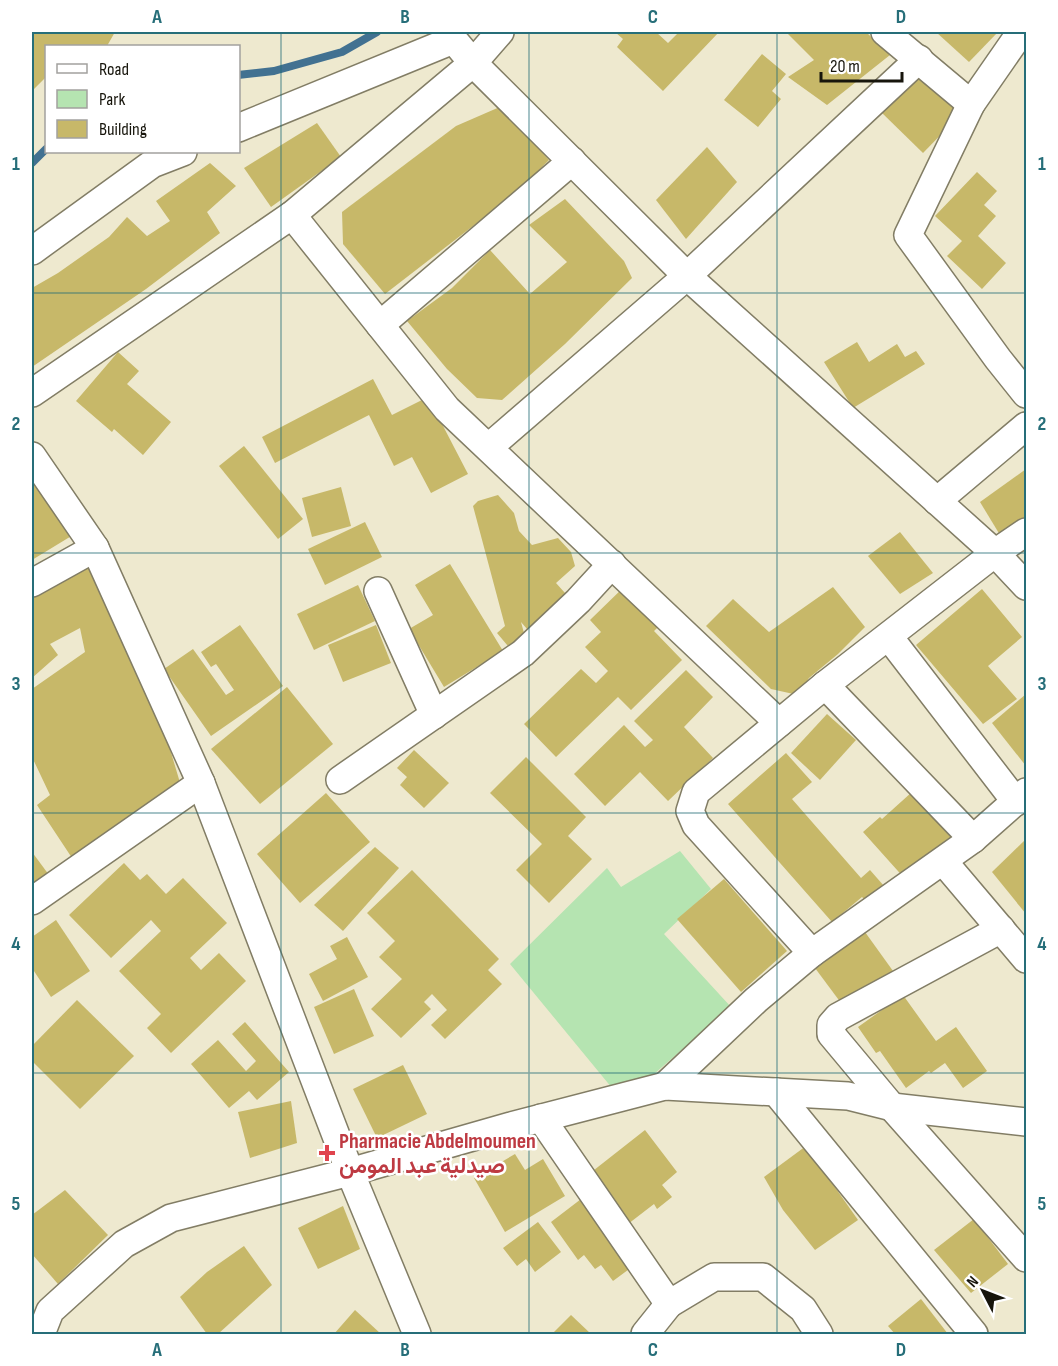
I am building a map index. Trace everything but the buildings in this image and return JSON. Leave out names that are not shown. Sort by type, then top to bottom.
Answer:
[{"type":"street","points":[[32,393],[292,215],[473,63],[500,32]]},
{"type":"street","points":[[885,32],[971,104]]},
{"type":"street","points":[[1021,32],[971,104],[908,235],[1026,394]]},
{"type":"street","points":[[240,127],[450,36],[473,63],[687,276],[995,553],[1026,586]]},
{"type":"street","points":[[489,447],[687,276],[919,59]]},
{"type":"street","points":[[32,251],[152,164],[180,153]]},
{"type":"street","points":[[380,325],[572,161]]},
{"type":"street","points":[[292,215],[447,409],[778,723]]},
{"type":"street","points":[[937,501],[1026,426]]},
{"type":"street","points":[[32,456],[95,548],[201,783],[350,1172],[417,1335]]},
{"type":"street","points":[[812,953],[696,825],[690,811],[696,792],[825,685],[995,553],[1026,532]]},
{"type":"street","points":[[32,583],[95,548]]},
{"type":"street","points":[[340,780],[524,653],[578,601],[612,564]]},
{"type":"street","points":[[378,591],[434,715]]},
{"type":"street","points":[[665,1086],[756,1000],[812,953],[973,839],[1021,797],[889,637]]},
{"type":"street","points":[[825,685],[973,839]]},
{"type":"street","points":[[32,901],[201,783]]},
{"type":"street","points":[[943,861],[1026,959]]},
{"type":"street","points":[[1001,929],[838,1017],[831,1025],[831,1034],[892,1107],[1026,1258]]},
{"type":"street","points":[[41,1314],[124,1244],[171,1218],[665,1086],[848,1096],[892,1107],[1026,1122]]},
{"type":"street","points":[[776,1092],[974,1335]]},
{"type":"street","points":[[541,1118],[669,1304]]},
{"type":"street","points":[[645,1335],[669,1304],[714,1277],[763,1277],[803,1309],[819,1335]]},
{"type":"green space","points":[[680,851],[711,889],[664,934],[731,1007],[654,1074],[612,1088],[510,964],[607,868],[621,887]]},
{"type":"waterway","points":[[240,75],[274,71],[342,52],[377,32]]},
{"type":"waterway","points":[[32,163],[45,150]]},
{"type":"place","name":"Pharmacie Abdelmoumen صيدلية عبد المومن","points":[[327,1153]]}]
